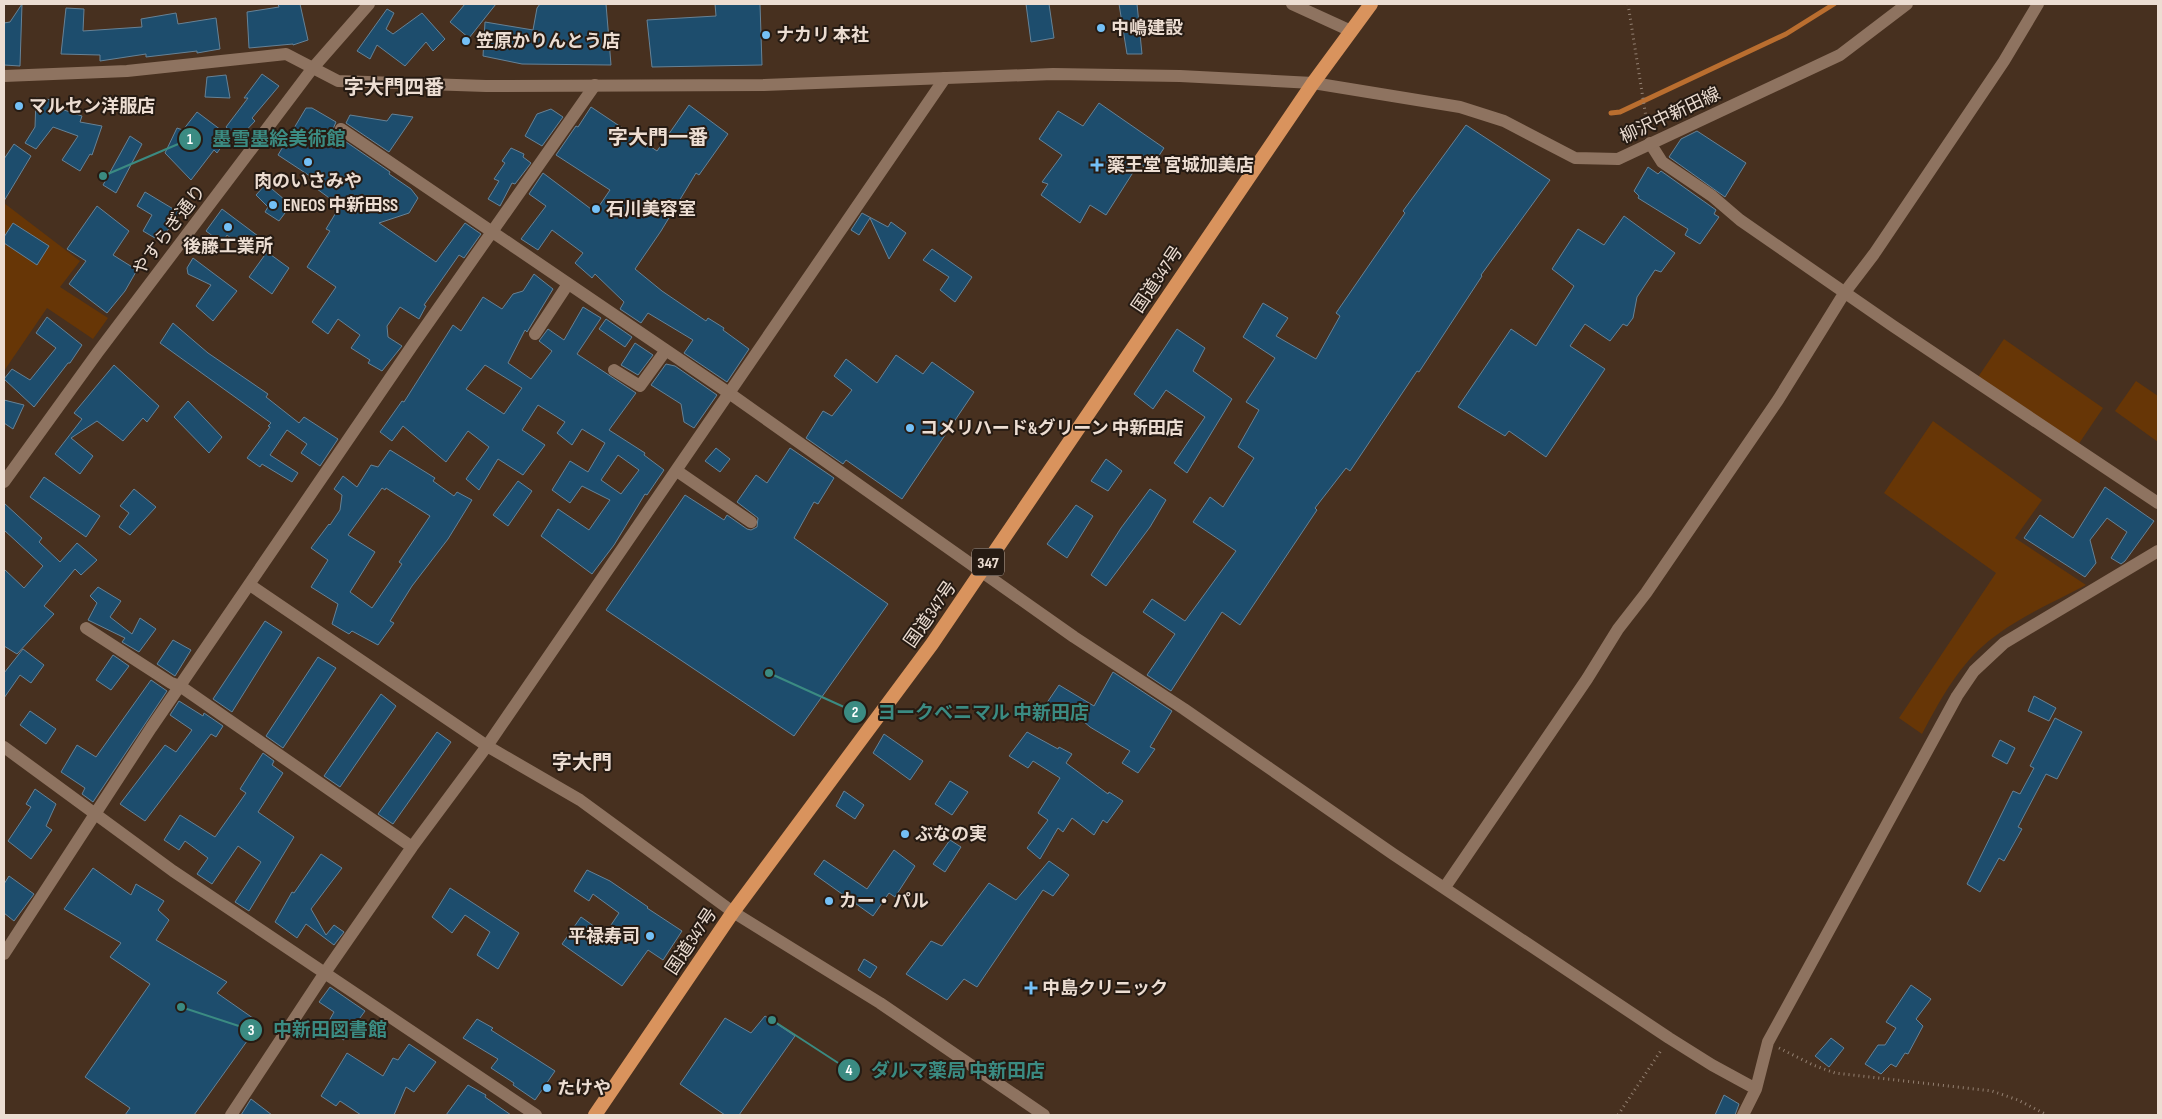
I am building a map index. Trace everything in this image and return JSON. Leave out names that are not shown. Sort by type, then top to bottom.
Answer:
[{"type":"highway","name":"国道347号","points":[[595,1115],[733,912],[932,644],[1313,83],[1371,4]]},
{"type":"street","name":"やすらぎ通り","points":[[4,482],[98,352],[312,69],[369,4]]},
{"type":"street","points":[[1292,4],[1351,31]]},
{"type":"street","name":"柳沢中新田線","points":[[4,76],[127,71],[286,54],[338,81],[486,86],[764,85],[1073,74],[1180,76],[1313,83],[1460,107],[1504,121],[1575,158],[1618,159],[1840,55],[1907,4]]},
{"type":"street","points":[[1445,887],[1587,679],[1618,629],[1646,593],[1778,400],[1845,292],[1874,254],[2004,61],[2038,4]]},
{"type":"street","points":[[231,1115],[324,974],[412,847],[487,746],[677,471],[944,78]]},
{"type":"street","points":[[5,949],[180,686],[492,231],[595,85]]},
{"type":"street","points":[[341,129],[729,393],[1074,637],[1184,708],[1385,848],[1669,1038],[1712,1065],[1756,1089]]},
{"type":"street","points":[[1650,143],[1662,162],[1712,196],[1740,220],[2158,503]]},
{"type":"street","points":[[535,334],[568,284]]},
{"type":"street","points":[[614,370],[640,386],[666,350]]},
{"type":"street","points":[[677,471],[751,522]]},
{"type":"street","points":[[1743,1115],[1756,1089],[1768,1042],[1957,696],[1974,671],[2004,643],[2158,551]]},
{"type":"street","points":[[250,585],[487,746],[580,800],[733,912],[880,1002],[1044,1115]]},
{"type":"street","points":[[86,628],[171,683],[180,686],[412,847]]},
{"type":"street","points":[[4,747],[94,815],[173,871],[536,1115]]},
{"type":"path","points":[[1628,4],[1650,143]]},
{"type":"path","points":[[1618,1115],[1669,1038]]},
{"type":"path","points":[[1768,1042],[1813,1065],[1835,1073],[1992,1091],[2018,1100],[2047,1115]]},
{"type":"shaded area","points":[[4,203],[80,261],[60,287],[108,318],[93,339],[47,308],[4,371]]},
{"type":"shaded area","points":[[2004,339],[2103,408],[2078,445],[1978,377]]},
{"type":"shaded area","points":[[2136,381],[2158,396],[2158,442],[2115,411]]},
{"type":"shaded area","points":[[1933,421],[2042,500],[2015,538],[2086,585],[2019,620],[1994,637],[1973,655],[1956,676],[1922,734],[1899,718],[1996,573],[1884,493]]},
{"type":"building","points":[[22,4],[20,66],[4,65],[4,23],[10,22]]},
{"type":"building","points":[[278,4],[300,4],[308,40],[293,45],[249,48],[247,12],[279,7]]},
{"type":"building","points":[[465,4],[496,4],[469,38],[450,22]]},
{"type":"building","points":[[540,4],[606,4],[611,65],[522,64],[483,56],[485,22],[533,30],[537,8]]},
{"type":"building","points":[[715,4],[760,4],[762,65],[652,67],[647,20],[716,16]]},
{"type":"building","points":[[1026,4],[1049,4],[1054,38],[1031,42]]},
{"type":"building","points":[[1119,4],[1137,4],[1142,54],[1127,54]]},
{"type":"building","points":[[66,8],[84,9],[83,31],[142,27],[141,19],[176,13],[178,24],[216,18],[220,49],[197,53],[197,51],[146,57],[146,54],[100,61],[100,55],[61,54]]},
{"type":"building","points":[[387,9],[394,13],[386,29],[393,34],[422,13],[445,39],[433,51],[426,42],[405,66],[377,45],[370,59],[357,51]]},
{"type":"building","points":[[262,74],[279,86],[252,118],[255,121],[239,138],[226,127],[248,98],[244,98]]},
{"type":"building","points":[[226,75],[230,98],[205,97],[207,77]]},
{"type":"building","points":[[36,98],[53,100],[52,106],[82,116],[80,122],[102,126],[92,155],[90,154],[80,171],[62,160],[78,136],[53,127],[36,149],[25,143],[35,127]]},
{"type":"building","points":[[1099,103],[1164,148],[1149,171],[1139,163],[1106,215],[1090,205],[1080,223],[1041,195],[1048,184],[1042,182],[1062,155],[1039,139],[1058,111],[1083,126]]},
{"type":"building","points":[[689,105],[728,134],[699,175],[696,173],[661,231],[635,269],[662,291],[706,321],[708,318],[724,328],[723,330],[749,349],[727,382],[684,353],[693,340],[648,313],[641,323],[620,309],[624,302],[595,274],[592,278],[575,263],[583,253],[552,230],[538,250],[521,239],[546,206],[529,194],[543,173],[595,212],[610,190],[556,155],[591,107],[657,151]]},
{"type":"building","points":[[306,108],[312,108],[336,122],[333,129],[336,135],[390,172],[389,174],[411,189],[418,198],[409,213],[379,223],[436,262],[465,223],[481,234],[464,258],[459,255],[424,305],[426,306],[419,319],[400,307],[387,326],[388,337],[402,346],[382,371],[368,363],[370,360],[351,348],[360,335],[338,319],[328,334],[312,322],[336,287],[307,267],[330,231],[326,229],[340,206],[313,186],[316,180],[278,155]]},
{"type":"building","points":[[551,109],[563,117],[542,146],[525,136],[537,114]]},
{"type":"building","points":[[197,112],[229,136],[217,153],[214,150],[191,180],[165,153],[177,128],[183,130]]},
{"type":"building","points":[[392,114],[413,117],[389,152],[346,123],[350,115],[387,121]]},
{"type":"building","points":[[1466,125],[1550,180],[1481,275],[1419,372],[1417,371],[1350,471],[1346,468],[1315,508],[1317,510],[1240,625],[1222,612],[1171,691],[1147,675],[1175,634],[1143,612],[1152,599],[1185,621],[1236,551],[1193,522],[1210,497],[1223,507],[1254,458],[1238,447],[1259,410],[1246,402],[1275,358],[1243,337],[1263,303],[1288,318],[1276,336],[1316,359],[1340,316],[1336,313],[1405,213],[1403,211]]},
{"type":"building","points":[[1697,131],[1746,163],[1725,197],[1669,157],[1681,139]]},
{"type":"building","points":[[130,136],[142,144],[116,193],[103,185]]},
{"type":"building","points":[[14,144],[31,156],[4,201],[4,159]]},
{"type":"building","points":[[511,148],[524,154],[523,157],[531,163],[515,184],[512,183],[500,206],[488,199],[499,181],[494,179],[505,163],[502,161]]},
{"type":"building","points":[[1648,167],[1658,174],[1661,171],[1716,210],[1714,214],[1719,217],[1700,244],[1685,235],[1688,229],[1638,198],[1639,196],[1634,191]]},
{"type":"building","points":[[266,184],[291,205],[279,221],[265,212],[268,207],[256,195]]},
{"type":"building","points":[[145,192],[180,213],[160,241],[143,231],[152,215],[137,206]]},
{"type":"building","points":[[97,206],[129,231],[113,255],[137,270],[125,291],[107,313],[69,284],[86,261],[67,249]]},
{"type":"building","points":[[222,209],[258,236],[249,252],[227,235],[222,243],[206,231]]},
{"type":"building","points":[[862,213],[888,227],[891,222],[906,233],[889,259],[870,218],[859,235],[851,230]]},
{"type":"building","points":[[1624,216],[1675,253],[1661,272],[1655,270],[1637,297],[1633,318],[1627,326],[1623,324],[1610,341],[1585,324],[1570,346],[1605,369],[1546,457],[1509,431],[1505,436],[1458,407],[1511,329],[1536,346],[1574,286],[1552,269],[1578,229],[1604,245]]},
{"type":"building","points":[[13,223],[49,246],[37,265],[4,243],[4,237]]},
{"type":"building","points":[[932,249],[972,277],[955,302],[940,290],[949,277],[923,260]]},
{"type":"building","points":[[267,252],[289,268],[272,294],[249,277]]},
{"type":"building","points":[[193,258],[237,291],[213,321],[196,306],[211,285],[188,274],[187,268]]},
{"type":"building","points":[[534,274],[553,289],[527,332],[525,330],[508,363],[531,379],[552,351],[539,341],[548,329],[564,340],[583,307],[601,318],[577,354],[636,393],[609,430],[645,453],[644,455],[664,470],[647,495],[645,494],[614,545],[592,574],[541,536],[558,509],[589,530],[610,500],[582,486],[570,503],[552,490],[570,461],[588,472],[605,443],[582,429],[572,445],[557,433],[565,422],[538,405],[522,430],[545,445],[523,475],[498,459],[479,490],[466,479],[489,447],[468,431],[446,462],[403,426],[392,441],[380,432],[402,401],[404,402],[453,325],[461,331],[483,297],[502,309],[513,294],[523,291]],"holes":[[[485,365],[522,388],[504,414],[466,389]],[[618,455],[639,470],[621,494],[601,480]]]},
{"type":"building","points":[[47,317],[82,345],[70,363],[68,363],[34,407],[4,379],[12,369],[30,380],[56,348],[36,333]]},
{"type":"building","points":[[606,319],[632,337],[625,347],[599,329]]},
{"type":"building","points":[[173,323],[208,353],[268,394],[266,397],[299,423],[304,417],[338,439],[320,466],[301,453],[307,444],[287,430],[270,455],[298,473],[292,482],[262,464],[260,467],[247,458],[271,423],[160,343]]},
{"type":"building","points":[[1177,329],[1205,348],[1193,371],[1232,399],[1187,473],[1174,463],[1205,417],[1166,390],[1153,409],[1134,394]]},
{"type":"building","points":[[635,343],[653,355],[638,375],[621,365]]},
{"type":"building","points":[[896,355],[923,374],[932,362],[974,392],[902,499],[846,460],[843,464],[806,438],[823,411],[832,416],[852,390],[834,376],[846,359],[877,383]]},
{"type":"building","points":[[666,364],[675,366],[717,395],[694,428],[684,422],[681,404],[651,385]]},
{"type":"building","points":[[114,365],[159,406],[147,422],[143,418],[123,441],[97,421],[71,438],[93,456],[80,474],[55,454],[82,419],[74,413]]},
{"type":"building","points":[[4,400],[24,405],[13,429],[4,423]]},
{"type":"building","points":[[188,401],[222,437],[209,453],[174,417]]},
{"type":"building","points":[[716,448],[730,459],[720,472],[705,461]]},
{"type":"building","points":[[790,448],[834,478],[818,504],[814,502],[794,538],[888,604],[794,736],[606,610],[685,495],[724,520],[727,515],[747,529],[751,530],[757,527],[758,518],[737,502],[756,475],[767,483]]},
{"type":"building","points":[[390,450],[435,478],[433,481],[454,496],[457,492],[472,500],[448,539],[412,586],[390,621],[394,623],[378,645],[352,631],[349,634],[332,624],[338,604],[311,587],[328,560],[311,548],[340,510],[342,495],[334,489],[343,476],[357,487],[371,465],[378,467]],"holes":[[[382,488],[385,490],[386,488],[430,516],[399,562],[402,564],[372,608],[350,592],[375,552],[348,535]]]},
{"type":"building","points":[[1106,459],[1122,471],[1108,491],[1091,481]]},
{"type":"building","points":[[44,477],[100,516],[86,537],[30,497]]},
{"type":"building","points":[[518,481],[532,491],[508,526],[493,515]]},
{"type":"building","points":[[2105,487],[2154,521],[2121,564],[2111,558],[2127,532],[2107,518],[2090,540],[2096,563],[2085,577],[2024,538],[2040,515],[2073,538]]},
{"type":"building","points":[[134,489],[156,507],[130,535],[119,527],[129,513],[120,506]]},
{"type":"building","points":[[1150,489],[1166,500],[1150,527],[1106,586],[1091,575],[1121,528]]},
{"type":"building","points":[[4,503],[42,538],[39,542],[60,562],[77,543],[97,560],[81,575],[75,569],[44,606],[54,614],[17,654],[4,646],[4,569],[24,588],[43,566],[4,530]]},
{"type":"building","points":[[1076,505],[1093,516],[1067,558],[1047,544]]},
{"type":"building","points":[[98,587],[121,601],[110,617],[132,634],[140,618],[156,629],[139,652],[122,642],[125,638],[88,620],[97,603],[90,596]]},
{"type":"building","points":[[265,621],[282,632],[232,712],[213,699]]},
{"type":"building","points":[[173,640],[191,650],[175,676],[157,664]]},
{"type":"building","points":[[23,649],[44,665],[31,683],[20,675],[4,698],[4,673]]},
{"type":"building","points":[[113,655],[129,666],[111,690],[96,680]]},
{"type":"building","points":[[318,657],[336,668],[283,748],[266,736]]},
{"type":"building","points":[[1113,672],[1172,711],[1150,747],[1155,749],[1138,773],[1122,763],[1130,751],[1090,727],[1068,708],[1059,721],[1042,710],[1059,685],[1094,706]]},
{"type":"building","points":[[151,680],[167,691],[93,802],[82,794],[85,788],[61,772],[77,745],[96,757]]},
{"type":"building","points":[[381,694],[396,706],[340,787],[324,776]]},
{"type":"building","points":[[2034,696],[2056,708],[2049,721],[2028,711]]},
{"type":"building","points":[[179,701],[203,716],[204,713],[223,726],[216,737],[211,734],[145,821],[120,804],[165,745],[176,752],[192,730],[170,715]]},
{"type":"building","points":[[30,711],[56,729],[46,744],[20,725]]},
{"type":"building","points":[[2055,718],[2082,732],[2057,779],[2046,774],[2018,827],[2022,829],[2004,861],[1999,858],[1980,892],[1967,884],[2013,791],[2020,794],[2034,768],[2030,766]]},
{"type":"building","points":[[437,732],[451,742],[393,824],[378,814]]},
{"type":"building","points":[[1027,732],[1058,749],[1059,747],[1072,754],[1066,763],[1108,794],[1109,792],[1123,801],[1107,823],[1103,820],[1094,835],[1072,818],[1063,832],[1058,828],[1040,859],[1027,848],[1048,820],[1038,813],[1060,778],[1033,761],[1028,768],[1009,756]]},
{"type":"building","points":[[884,734],[923,761],[910,780],[873,753]]},
{"type":"building","points":[[2000,740],[2015,748],[2007,764],[1992,756]]},
{"type":"building","points":[[263,753],[274,761],[272,765],[283,773],[258,812],[294,837],[249,911],[235,902],[261,862],[238,846],[212,884],[197,874],[208,858],[185,841],[179,850],[164,840],[180,815],[215,837],[246,793],[240,789]]},
{"type":"building","points":[[950,781],[968,792],[952,815],[935,804]]},
{"type":"building","points":[[35,789],[56,804],[46,826],[52,830],[31,859],[8,841],[31,807],[26,804]]},
{"type":"building","points":[[844,791],[864,805],[855,819],[836,806]]},
{"type":"building","points":[[950,840],[961,847],[945,872],[933,864]]},
{"type":"building","points":[[894,850],[915,866],[895,897],[889,893],[873,916],[814,874],[824,860],[867,889]]},
{"type":"building","points":[[321,854],[342,868],[311,909],[326,935],[334,925],[344,932],[334,945],[306,924],[297,938],[275,922],[292,892],[294,893]]},
{"type":"building","points":[[1049,861],[1069,875],[1053,896],[1043,890],[977,987],[964,979],[947,1000],[906,974],[931,941],[942,946],[989,883],[1016,900]]},
{"type":"building","points":[[93,868],[131,895],[136,884],[164,901],[158,910],[169,920],[156,940],[227,982],[217,993],[260,1023],[194,1115],[125,1115],[130,1108],[85,1077],[150,984],[110,957],[121,943],[64,909]]},
{"type":"building","points":[[587,870],[610,881],[682,931],[663,960],[648,950],[622,986],[562,944],[581,917],[605,934],[619,913],[593,894],[589,901],[574,891]]},
{"type":"building","points":[[9,876],[34,894],[14,921],[4,913],[4,884]]},
{"type":"building","points":[[450,888],[519,933],[498,969],[477,955],[490,932],[465,915],[452,933],[432,917]]},
{"type":"building","points":[[864,959],[877,967],[870,978],[858,970]]},
{"type":"building","points":[[1911,985],[1931,999],[1916,1019],[1923,1026],[1908,1054],[1905,1053],[1896,1067],[1891,1064],[1881,1074],[1865,1064],[1878,1045],[1885,1045],[1896,1028],[1886,1022]]},
{"type":"building","points":[[330,987],[365,1011],[344,1040],[325,1028],[334,1012],[319,1002]]},
{"type":"building","points":[[765,1016],[795,1036],[739,1115],[725,1115],[680,1084],[725,1018],[751,1033]]},
{"type":"building","points":[[477,1019],[555,1071],[535,1100],[491,1068],[498,1059],[463,1038]]},
{"type":"building","points":[[1831,1038],[1844,1048],[1829,1067],[1815,1056]]},
{"type":"building","points":[[409,1044],[436,1062],[414,1092],[406,1087],[394,1115],[361,1115],[340,1101],[336,1106],[321,1096],[347,1053],[383,1076],[393,1058],[398,1060]]},
{"type":"building","points":[[468,1085],[486,1095],[485,1097],[511,1115],[446,1115]]},
{"type":"building","points":[[1724,1095],[1739,1104],[1735,1115],[1715,1115]]},
{"type":"building","points":[[251,1099],[272,1115],[241,1115]]},
{"type":"waterway","points":[[1611,113],[1620,112],[1786,34],[1834,4]]},
{"type":"place","name":"中嶋建設","points":[[1101,28]]},
{"type":"place","name":"ナカリ 本社","points":[[766,35]]},
{"type":"place","name":"笠原かりんとう店","points":[[466,41]]},
{"type":"place","name":"マルセン洋服店","points":[[19,106]]},
{"type":"place","name":"肉のいさみや","points":[[308,162]]},
{"type":"place","name":"薬王堂 宮城加美店","points":[[1097,165]]},
{"type":"place","name":"墨雪墨絵美術館","points":[[103,176]]},
{"type":"place","name":"ENEOS 中新田SS","points":[[273,205]]},
{"type":"place","name":"石川美容室","points":[[596,209]]},
{"type":"place","name":"後藤工業所","points":[[228,227]]},
{"type":"place","name":"コメリハード&グリーン 中新田店","points":[[910,428]]},
{"type":"place","name":"ヨークベニマル 中新田店","points":[[769,673]]},
{"type":"place","name":"ぶなの実","points":[[905,834]]},
{"type":"place","name":"カー・パル","points":[[829,901]]},
{"type":"place","name":"平禄寿司","points":[[650,936]]},
{"type":"place","name":"中島クリニック","points":[[1031,988]]},
{"type":"place","name":"中新田図書館","points":[[181,1007]]},
{"type":"place","name":"ダルマ薬局 中新田店","points":[[772,1020]]},
{"type":"place","name":"たけや","points":[[547,1088]]},
{"type":"district","name":"字大門四番","points":[[394,87]]},
{"type":"district","name":"字大門一番","points":[[658,137]]},
{"type":"district","name":"字大門","points":[[582,762]]}]
